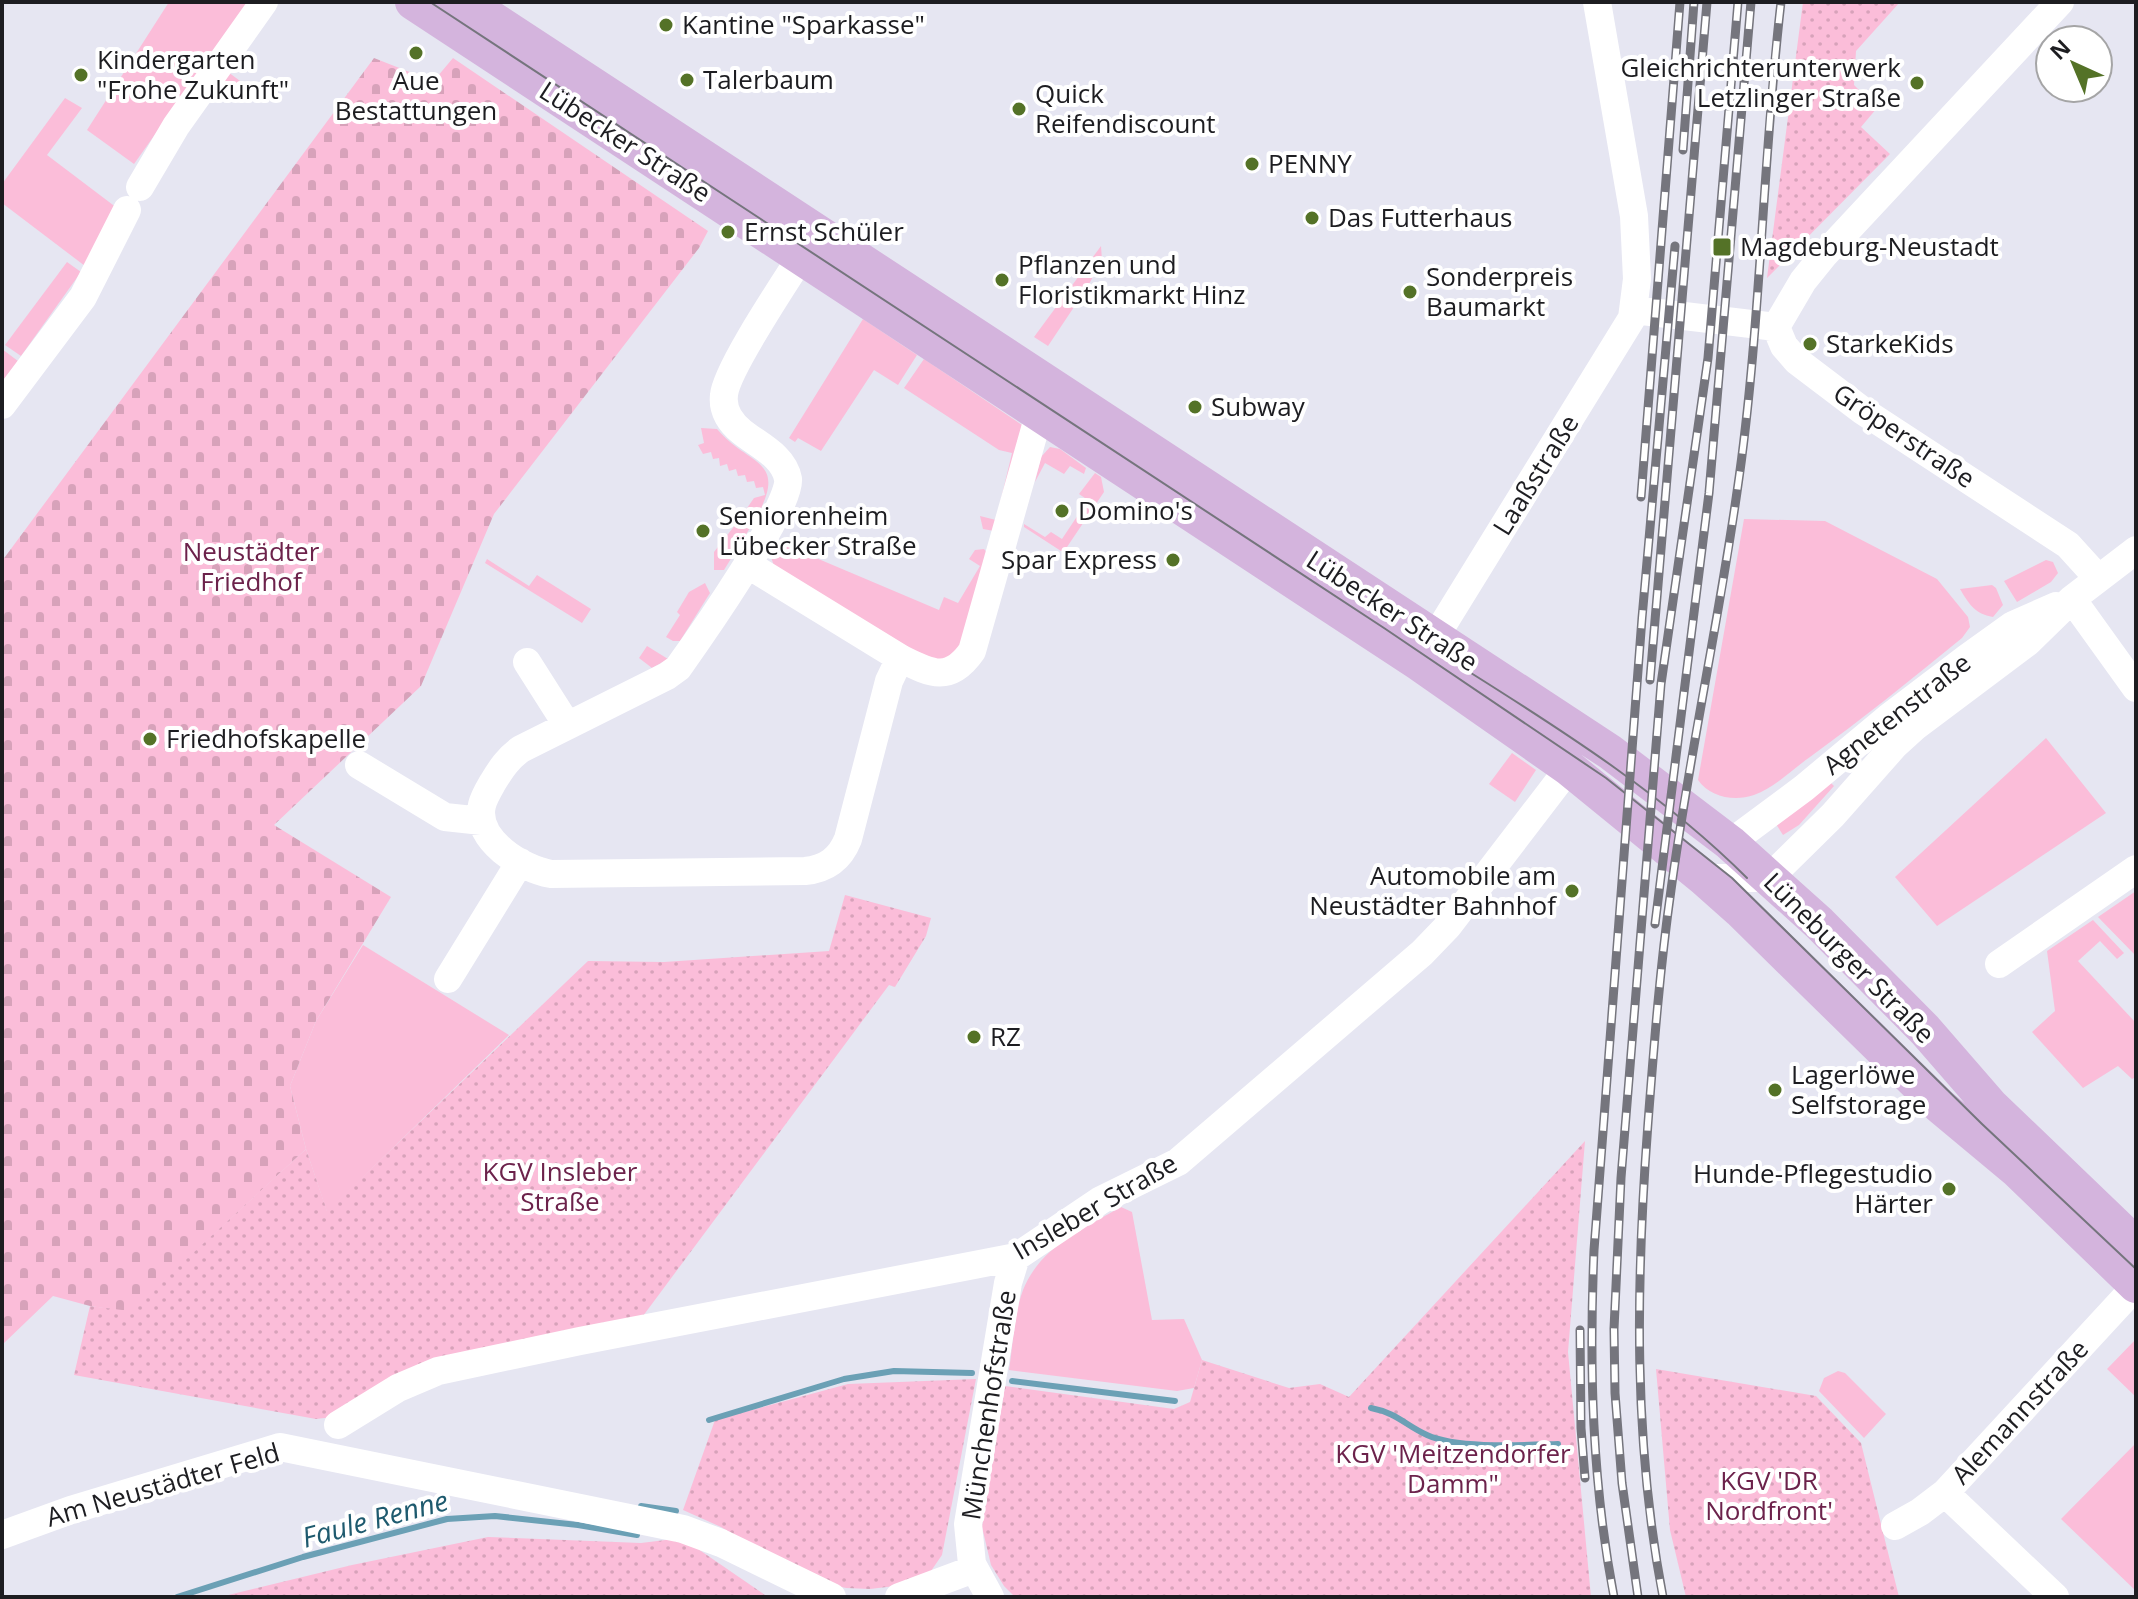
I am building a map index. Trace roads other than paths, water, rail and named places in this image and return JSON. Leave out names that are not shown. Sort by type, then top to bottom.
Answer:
[{"type":"main road","name":"Lübecker Straße","points":[[413,2],[801,257],[1044,399],[1434,639],[1604,748],[1730,843]]},
{"type":"main road","name":"Lübecker Straße","points":[[466,2],[1044,399],[1569,768],[1726,889]]},
{"type":"main road","name":"Lüneburger Straße","points":[[1730,843],[1925,1030],[1991,1106],[2136,1245]]},
{"type":"main road","points":[[1726,889],[1730,843]]},
{"type":"main road","name":"Lüneburger Straße","points":[[1726,889],[1940,1106],[2018,1171],[2136,1286]]},
{"type":"street","points":[[2,405],[83,297],[133,199],[176,126],[264,2]]},
{"type":"street","points":[[1597,2],[1634,216],[1637,251],[1634,310],[1776,327],[1803,281],[1824,255],[2060,2]]},
{"type":"street","points":[[801,257],[729,377],[724,395],[725,411],[731,421],[774,455],[783,466],[788,479],[784,499],[747,564],[678,668],[521,749],[507,760],[482,802],[482,821],[498,847],[520,862],[551,874],[805,871],[824,867],[842,853],[848,839],[889,681],[900,658]]},
{"type":"street","name":"Laaßstraße","points":[[1434,639],[1551,453],[1634,310]]},
{"type":"street","name":"Gröperstraße","points":[[1776,327],[1784,346],[1797,361],[1863,411],[2068,545],[2098,578]]},
{"type":"street","points":[[747,564],[925,671],[942,674],[957,667],[972,651],[1044,399]]},
{"type":"street","name":"Agnetenstraße","points":[[1769,878],[1916,726],[2028,642],[2072,599],[2136,550]]},
{"type":"street","points":[[2072,599],[2136,688]]},
{"type":"street","name":"Agnetenstraße","points":[[1730,843],[1804,788],[1897,711],[2013,625],[2072,599]]},
{"type":"street","points":[[527,662],[567,725]]},
{"type":"street","points":[[359,765],[445,817],[482,821]]},
{"type":"street","name":"Insleber Straße","points":[[338,1425],[398,1388],[438,1371],[1016,1257],[1101,1200],[1174,1165],[1390,981],[1448,926],[1569,768]]},
{"type":"street","points":[[448,979],[520,862]]},
{"type":"street","points":[[1999,964],[2136,869]]},
{"type":"street","points":[[1726,889],[1769,878]]},
{"type":"street","name":"Münchenhofstraße","points":[[990,1597],[974,1569],[969,1552],[968,1524],[1008,1283],[1016,1257]]},
{"type":"street","name":"Alemannstraße","points":[[1895,1526],[1945,1493],[2136,1286]]},
{"type":"street","name":"Am Neustädter Feld","points":[[2,1535],[71,1510],[280,1447],[683,1529],[721,1543],[832,1597]]},
{"type":"street","points":[[1945,1493],[2055,1597]]},
{"type":"street","points":[[899,1597],[974,1569]]},
{"type":"waterway","name":"Faule Renne","points":[[709,1420],[844,1379],[894,1371],[972,1373]]},
{"type":"waterway","name":"Faule Renne","points":[[1012,1381],[1175,1401]]},
{"type":"waterway","name":"Faule Renne","points":[[1371,1408],[1394,1416],[1427,1435],[1455,1442],[1558,1444]]},
{"type":"waterway","name":"Faule Renne","points":[[641,1506],[676,1511]]},
{"type":"waterway","name":"Faule Renne","points":[[177,1597],[303,1557],[447,1519],[495,1516],[637,1535]]},
{"type":"tram line","points":[[430,2],[1384,628],[1606,778],[1732,878],[1982,1124],[2136,1269]]},
{"type":"tram line","points":[[1471,673],[1580,743],[1650,794],[1747,878]]},
{"type":"railway","points":[[1641,497],[1680,2]]},
{"type":"railway","points":[[1683,150],[1694,2]]},
{"type":"railway","points":[[1650,680],[1707,2]]},
{"type":"railway","points":[[1638,1597],[1622,1483],[1615,1393],[1614,1329],[1621,1178],[1661,684],[1708,358],[1738,2]]},
{"type":"railway","points":[[1655,924],[1709,493],[1751,2]]},
{"type":"railway","points":[[1663,1597],[1646,1479],[1640,1361],[1641,1242],[1648,1123],[1660,977],[1671,890],[1745,431],[1781,2]]},
{"type":"railway","points":[[1614,1597],[1601,1511],[1594,1424],[1594,1250],[1642,618],[1675,246]]},
{"type":"railway","points":[[1580,1330],[1585,1478]]},
{"type":"place","name":"Kantine \"Sparkasse\"","points":[[666,25]]},
{"type":"place","name":"Aue Bestattungen","points":[[416,53]]},
{"type":"place","name":"Kindergarten \"Frohe Zukunft\"","points":[[81,75]]},
{"type":"place","name":"Talerbaum","points":[[687,80]]},
{"type":"place","name":"Gleichrichterunterwerk Letzlinger Straße","points":[[1917,83]]},
{"type":"place","name":"Quick Reifendiscount","points":[[1019,109]]},
{"type":"place","name":"PENNY","points":[[1252,164]]},
{"type":"place","name":"Das Futterhaus","points":[[1312,218]]},
{"type":"place","name":"Ernst Schüler","points":[[728,232]]},
{"type":"place","name":"Magdeburg-Neustadt","points":[[1722,247]]},
{"type":"place","name":"Pflanzen und Floristikmarkt Hinz","points":[[1002,280]]},
{"type":"place","name":"Sonderpreis Baumarkt","points":[[1410,292]]},
{"type":"place","name":"StarkeKids","points":[[1810,344]]},
{"type":"place","name":"Subway","points":[[1195,407]]},
{"type":"place","name":"Domino's","points":[[1062,511]]},
{"type":"place","name":"Seniorenheim Lübecker Straße","points":[[703,531]]},
{"type":"place","name":"Spar Express","points":[[1173,560]]},
{"type":"place","name":"Friedhofskapelle","points":[[150,739]]},
{"type":"place","name":"Automobile am Neustädter Bahnhof","points":[[1572,891]]},
{"type":"place","name":"RZ","points":[[974,1037]]},
{"type":"place","name":"Lagerlöwe Selfstorage","points":[[1775,1090]]},
{"type":"place","name":"Hunde-Pflegestudio Härter","points":[[1949,1189]]},
{"type":"park label","name":"Neustädter Friedhof","points":[[251,567]]},
{"type":"park label","name":"KGV Insleber Straße","points":[[560,1187]]},
{"type":"park label","name":"KGV 'Meitzendorfer Damm\"","points":[[1453,1469]]},
{"type":"park label","name":"KGV 'DR Nordfront'","points":[[1769,1496]]}]
